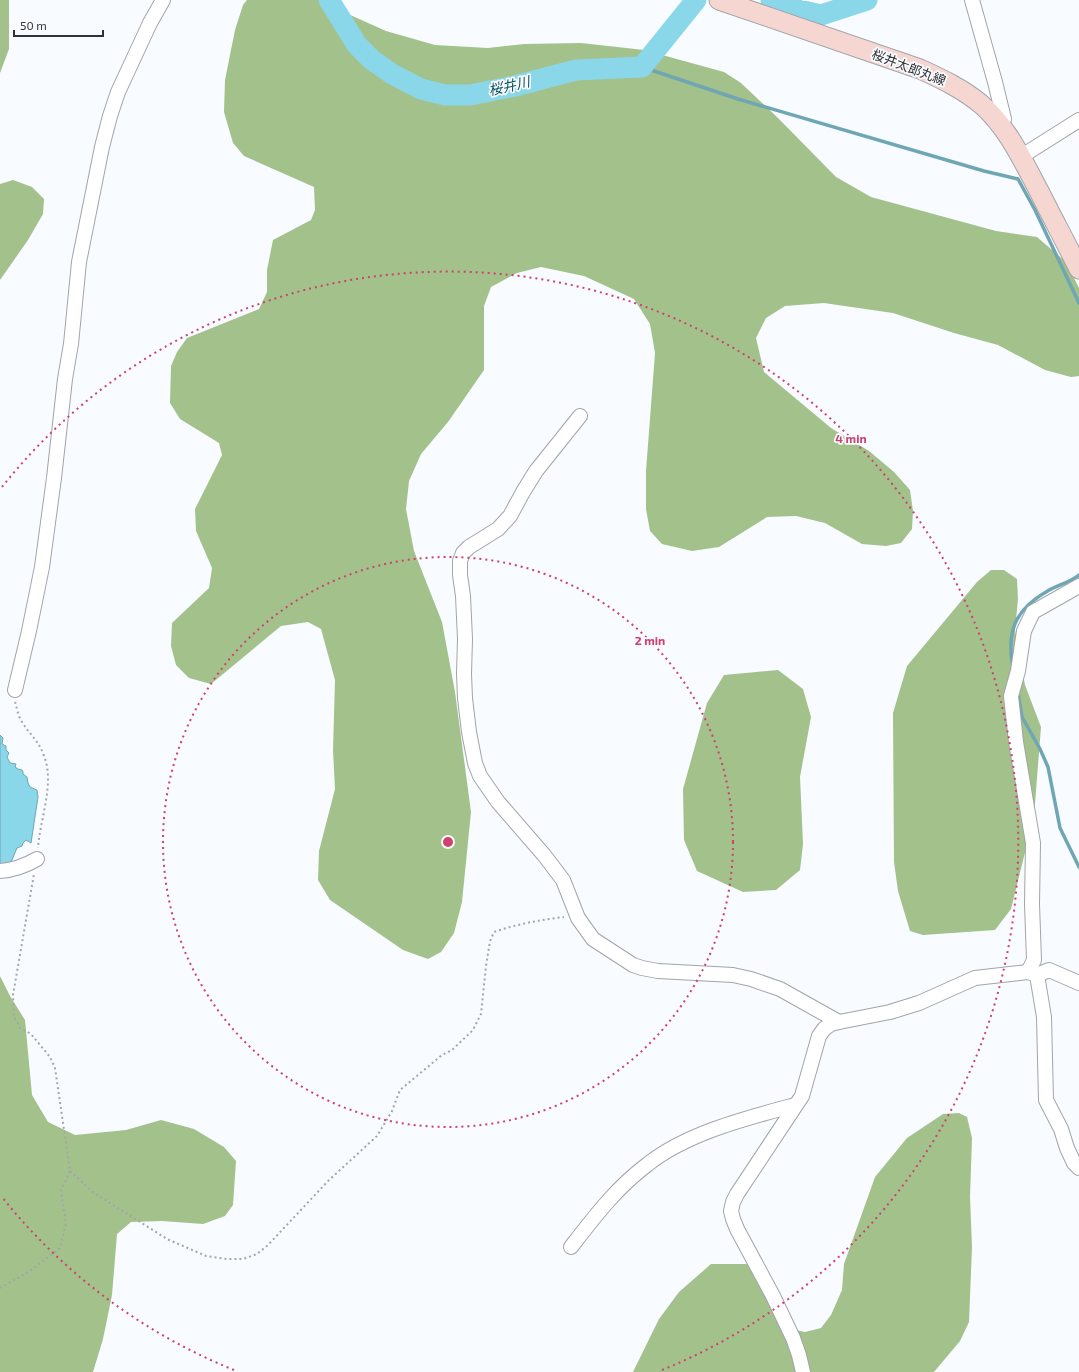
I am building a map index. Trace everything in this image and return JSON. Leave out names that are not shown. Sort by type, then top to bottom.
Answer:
[{"type":"main road","name":"桜井太郎丸線","points":[[719,0],[926,71],[945,80],[983,106],[1000,124],[1022,156],[1079,269]]},
{"type":"street","points":[[15,690],[29,631],[47,535],[65,378],[71,344],[79,262],[102,147],[118,92],[150,23],[163,0]]},
{"type":"street","points":[[972,1],[1004,120],[1000,124]]},
{"type":"street","points":[[1022,156],[1079,120]]},
{"type":"street","points":[[580,416],[536,471],[510,516],[489,536],[469,547],[463,553],[460,561],[463,596],[465,698],[469,732],[475,763],[480,776],[498,802],[544,855],[563,880],[578,918],[594,939],[633,965],[642,968],[658,971],[733,975],[751,979],[780,989],[839,1022]]},
{"type":"street","points":[[1079,586],[1033,612],[1024,631],[1018,671],[1011,696],[1016,742],[1033,843],[1033,973],[1044,1017],[1046,1100],[1061,1129],[1067,1148],[1074,1162],[1079,1168]]},
{"type":"street","points":[[0,871],[12,870],[25,866],[37,858]]},
{"type":"street","points":[[803,1372],[800,1355],[793,1338],[773,1296],[737,1229],[731,1211],[732,1202],[802,1096],[819,1036],[824,1029],[831,1024],[890,1012],[919,1002],[975,978],[1033,973],[1049,970],[1079,983]]},
{"type":"street","points":[[571,1247],[604,1204],[654,1159],[672,1148],[707,1132],[741,1120],[795,1105]]},
{"type":"path","points":[[0,1288],[30,1271],[60,1248],[66,1223],[61,1191],[70,1172],[55,1068],[50,1056],[31,1034],[20,1028],[14,1017],[13,995],[37,858],[39,831],[47,796],[48,772],[45,757],[37,741],[19,716],[15,702],[15,690]]},
{"type":"path","points":[[70,1172],[94,1193],[168,1239],[200,1254],[227,1259],[243,1259],[257,1254],[268,1245],[328,1181],[377,1136],[392,1111],[400,1090],[442,1056],[452,1050],[472,1030],[481,1014],[486,966],[490,941],[494,932],[513,926],[542,920],[564,917],[578,918]]},
{"type":"green space","points":[[0,0],[9,0],[9,49],[0,73]]},
{"type":"green space","points":[[247,0],[326,0],[339,10],[386,31],[435,45],[488,48],[524,44],[581,43],[644,50],[724,72],[741,83],[836,177],[871,197],[996,231],[1037,237],[1066,262],[1079,288],[1079,376],[1071,377],[1045,370],[998,345],[954,333],[893,313],[824,303],[785,306],[766,318],[756,338],[764,372],[831,428],[869,451],[894,472],[910,490],[913,511],[912,529],[901,543],[886,546],[862,544],[825,523],[796,516],[767,517],[719,547],[692,551],[662,544],[650,531],[646,509],[646,471],[655,353],[650,324],[634,299],[584,276],[541,267],[517,273],[491,287],[484,306],[484,370],[448,422],[421,454],[409,481],[406,509],[414,551],[442,622],[455,692],[471,812],[462,902],[454,933],[441,952],[428,959],[403,950],[330,900],[318,880],[319,851],[335,789],[333,750],[335,680],[321,629],[308,622],[281,626],[211,684],[189,678],[176,665],[171,646],[172,623],[209,588],[212,568],[196,531],[195,509],[222,455],[219,443],[180,419],[170,403],[171,366],[177,352],[187,338],[259,309],[267,292],[267,270],[273,240],[311,220],[315,210],[314,187],[244,156],[233,143],[224,112],[225,80],[235,30],[243,5]]},
{"type":"green space","points":[[13,180],[32,187],[44,199],[43,214],[28,240],[0,280],[0,184]]},
{"type":"green space","points":[[991,570],[1004,570],[1017,579],[1018,599],[1015,630],[1025,685],[1041,727],[1034,816],[1011,909],[995,930],[923,935],[910,931],[898,891],[894,862],[893,713],[907,666],[977,582]]},
{"type":"green space","points":[[778,670],[803,689],[811,717],[800,777],[803,844],[800,870],[776,890],[743,892],[697,871],[684,840],[683,789],[707,703],[724,675]]},
{"type":"green space","points":[[0,976],[25,1020],[32,1095],[48,1122],[75,1135],[126,1130],[161,1120],[194,1129],[224,1147],[236,1161],[233,1205],[225,1216],[203,1224],[162,1221],[131,1222],[117,1234],[112,1295],[103,1339],[93,1372],[0,1372]]},
{"type":"green space","points":[[959,1113],[967,1117],[972,1138],[970,1197],[972,1247],[969,1322],[960,1341],[934,1372],[633,1372],[659,1319],[679,1292],[711,1264],[747,1264],[770,1287],[791,1329],[805,1332],[821,1328],[831,1315],[842,1290],[844,1264],[875,1177],[907,1138],[943,1114]]},
{"type":"water","points":[[0,735],[3,738],[2,744],[6,746],[6,750],[9,753],[7,757],[10,763],[16,764],[15,767],[22,770],[23,774],[27,777],[30,787],[37,790],[38,797],[31,843],[26,840],[22,846],[17,848],[12,860],[8,864],[0,864]]},
{"type":"waterway","name":"桜井川","points":[[329,0],[357,45],[372,60],[392,74],[421,89],[445,95],[470,95],[515,86],[576,70],[642,67],[696,0]]},
{"type":"waterway","name":"桜井川","points":[[771,0],[799,10],[821,15],[867,0]]},
{"type":"waterway","points":[[642,67],[738,99],[984,171],[1018,179],[1035,210],[1079,303]]},
{"type":"waterway","points":[[1013,667],[1011,654],[1012,633],[1020,614],[1035,599],[1079,575]]},
{"type":"waterway","points":[[1018,693],[1022,717],[1040,749],[1048,767],[1060,828],[1079,867]]}]
